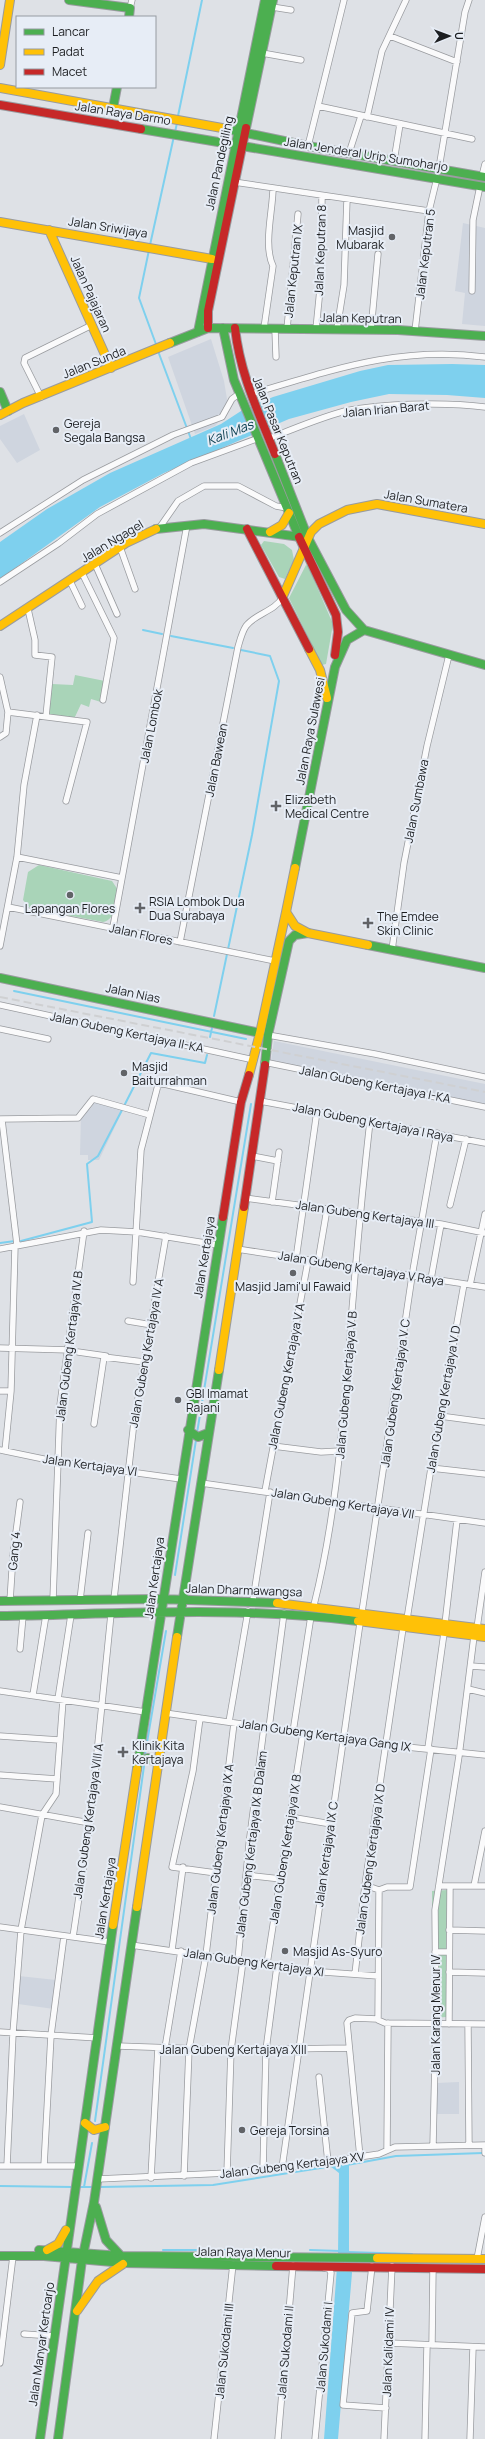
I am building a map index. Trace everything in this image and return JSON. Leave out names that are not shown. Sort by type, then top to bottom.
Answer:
[{"type":"main road","points":[[0,65],[10,0]]},
{"type":"main road","points":[[69,0],[131,4],[129,16]]},
{"type":"main road","name":"Jalan Pandegiling","points":[[208,328],[208,310],[234,182],[241,132],[265,0]]},
{"type":"main road","name":"Jalan Pandegiling","points":[[241,132],[262,53],[272,3]]},
{"type":"main road","name":"Jalan Raya Darmo","points":[[0,88],[166,117],[241,132]]},
{"type":"main road","points":[[113,108],[117,88]]},
{"type":"main road","name":"Jalan Raya Darmo","points":[[2,104],[239,144]]},
{"type":"main road","name":"Jalan Jenderal Urip Sumoharjo","points":[[241,132],[308,146],[484,177]]},
{"type":"main road","name":"Jalan Pandegiling","points":[[198,332],[212,259],[239,144]]},
{"type":"main road","name":"Jalan Jenderal Urip Sumoharjo","points":[[239,144],[482,186]]},
{"type":"main road","name":"Jalan Sriwijaya","points":[[0,222],[143,245],[212,259]]},
{"type":"main road","name":"Jalan Pajajaran","points":[[49,230],[112,368]]},
{"type":"main road","name":"Jalan Keputran","points":[[208,328],[415,331],[485,336]]},
{"type":"main road","name":"Jalan Sunda","points":[[0,415],[208,328]]},
{"type":"main road","name":"Jalan Pasar Keputran","points":[[223,328],[230,367],[245,404],[263,436],[308,538],[346,610],[364,630]]},
{"type":"main road","name":"Jalan Pasar Keputran","points":[[235,328],[240,365],[288,511],[336,615],[338,628],[335,666]]},
{"type":"main road","points":[[0,392],[8,411]]},
{"type":"main road","name":"Jalan Sumatera","points":[[308,538],[319,524],[356,506],[377,504],[485,524]]},
{"type":"main road","points":[[270,532],[282,525],[288,511]]},
{"type":"main road","name":"Jalan Sumatera","points":[[302,523],[319,524]]},
{"type":"main road","name":"Jalan Ngagel","points":[[0,626],[120,547],[160,528],[187,525],[247,529],[299,537]]},
{"type":"main road","points":[[247,529],[320,670],[328,703]]},
{"type":"main road","points":[[283,596],[308,538],[299,537]]},
{"type":"main road","points":[[364,630],[485,665]]},
{"type":"main road","name":"Jalan Raya Sulawesi","points":[[286,912],[335,666],[345,640],[353,634],[364,630]]},
{"type":"main road","points":[[286,912],[295,926],[308,933],[485,968]]},
{"type":"main road","name":"Jalan Kertajaya","points":[[83,2257],[98,2180],[157,1763],[201,1483],[206,1434],[261,1096],[264,1062],[264,1034],[275,961],[286,912]]},
{"type":"main road","name":"Jalan Kertajaya","points":[[65,2255],[98,2038],[110,1942],[181,1478],[190,1432],[238,1102],[244,1090],[264,1034],[287,946],[295,935],[308,933]]},
{"type":"main road","name":"Jalan Nias","points":[[0,978],[264,1034]]},
{"type":"main road","points":[[244,1090],[254,1087],[261,1096]]},
{"type":"main road","points":[[190,1432],[206,1434]]},
{"type":"main road","name":"Jalan Dharmawangsa","points":[[0,1601],[114,1599],[253,1600],[314,1605],[445,1624],[458,1630]]},
{"type":"main road","name":"Jalan Dharmawangsa","points":[[0,1616],[181,1611],[248,1611],[312,1616],[444,1633],[458,1630],[475,1631],[485,1637]]},
{"type":"main road","points":[[138,1760],[148,1758],[157,1763]]},
{"type":"main road","points":[[85,2123],[94,2130],[106,2127]]},
{"type":"main road","points":[[74,2317],[81,2304],[98,2281],[122,2259],[110,2247],[103,2236],[95,2198]]},
{"type":"main road","points":[[46,2250],[61,2241],[70,2220]]},
{"type":"main road","name":"Jalan Raya Menur","points":[[0,2249],[46,2250],[65,2255]]},
{"type":"main road","name":"Jalan Raya Menur","points":[[0,2256],[65,2255],[233,2264],[256,2260],[293,2265],[485,2269]]},
{"type":"main road","name":"Jalan Manyar Kertoarjo","points":[[40,2439],[65,2255]]},
{"type":"main road","name":"Jalan Raya Menur","points":[[122,2259],[256,2260],[334,2256],[481,2259]]},
{"type":"main road","points":[[58,2439],[83,2257]]},
{"type":"street","points":[[308,146],[344,0]]},
{"type":"street","points":[[349,153],[364,117],[382,51],[406,0]]},
{"type":"street","points":[[438,168],[469,0]]},
{"type":"street","points":[[272,3],[291,10]]},
{"type":"street","points":[[390,36],[457,62]]},
{"type":"street","points":[[262,53],[301,60]]},
{"type":"street","points":[[318,106],[472,139]]},
{"type":"street","points":[[394,161],[400,124]]},
{"type":"street","points":[[484,177],[485,164]]},
{"type":"street","name":"Jalan Keputran 5","points":[[415,331],[430,211],[437,178]]},
{"type":"street","points":[[234,182],[430,211]]},
{"type":"street","points":[[472,291],[473,220],[482,186]]},
{"type":"street","points":[[264,328],[273,266],[270,256],[269,234],[273,188]]},
{"type":"street","name":"Jalan Keputran 8","points":[[316,329],[321,279],[322,196]]},
{"type":"street","points":[[337,329],[344,285],[347,199]]},
{"type":"street","name":"Jalan Keputran IX","points":[[287,329],[298,214]]},
{"type":"street","points":[[371,330],[378,254]]},
{"type":"street","points":[[40,397],[24,363],[25,358],[92,326]]},
{"type":"street","points":[[275,329],[276,357]]},
{"type":"street","points":[[252,398],[377,359],[409,355],[459,354],[485,357]]},
{"type":"street","points":[[0,533],[83,480],[173,435],[222,416],[232,399],[240,393]]},
{"type":"street","name":"Jalan Irian Barat","points":[[0,582],[54,547],[97,514],[191,464],[263,436],[346,411],[439,404],[485,407]]},
{"type":"street","points":[[160,528],[178,501],[204,486],[238,486],[288,511]]},
{"type":"street","name":"Jalan Lombok","points":[[113,927],[187,525]]},
{"type":"street","points":[[120,547],[135,589]]},
{"type":"street","points":[[95,564],[117,614]]},
{"type":"street","points":[[82,573],[114,638],[103,700]]},
{"type":"street","points":[[70,581],[82,606]]},
{"type":"street","name":"Jalan Bawean","points":[[180,942],[238,647],[246,627],[250,622],[271,610],[283,596]]},
{"type":"street","points":[[28,609],[35,640],[35,655],[52,657],[46,716]]},
{"type":"street","name":"Jalan Sumbawa","points":[[392,950],[413,816],[430,734],[440,701],[449,655]]},
{"type":"street","points":[[0,677],[8,712],[6,733],[0,737]]},
{"type":"street","points":[[8,712],[80,720],[87,723],[66,801]]},
{"type":"street","points":[[0,946],[17,856],[22,802],[37,715]]},
{"type":"street","points":[[17,856],[122,878]]},
{"type":"street","name":"Jalan Flores","points":[[8,907],[113,927],[275,961]]},
{"type":"street","name":"Jalan Gubeng Kertajaya II-KA","points":[[0,1005],[254,1060]]},
{"type":"street","points":[[0,1030],[48,1039]]},
{"type":"street","name":"Jalan Nias","points":[[264,1034],[375,1054],[485,1077]]},
{"type":"street","name":"Jalan Gubeng Kertajaya I-KA","points":[[264,1062],[485,1107]]},
{"type":"street","points":[[133,1282],[141,1150],[156,1088],[160,1084],[164,1084],[238,1102]]},
{"type":"street","name":"Jalan Gubeng Kertajaya I Raya","points":[[261,1096],[318,1111],[485,1143]]},
{"type":"street","points":[[1,1451],[11,1391],[16,1245],[1,1119],[78,1118],[90,1101],[95,1100],[150,1115]]},
{"type":"street","points":[[296,1259],[318,1111]]},
{"type":"street","name":"Jalan Gubeng Kertajaya V B","points":[[314,1605],[334,1502],[340,1451],[356,1267],[359,1213],[370,1120]]},
{"type":"street","name":"Jalan Gubeng Kertajaya V C","points":[[362,1612],[379,1509],[412,1276],[437,1133]]},
{"type":"street","points":[[450,1205],[466,1139]]},
{"type":"street","points":[[272,1202],[279,1152]]},
{"type":"street","points":[[252,1156],[278,1161]]},
{"type":"street","name":"Jalan Gubeng Kertajaya III","points":[[245,1198],[441,1224],[483,1232]]},
{"type":"street","points":[[318,1262],[327,1209]]},
{"type":"street","points":[[470,1285],[483,1232],[485,1214]]},
{"type":"street","points":[[431,1279],[441,1224]]},
{"type":"street","points":[[0,1249],[84,1231],[101,1230],[137,1231],[218,1245]]},
{"type":"street","name":"Jalan Gubeng Kertajaya IV B","points":[[53,1600],[60,1405],[69,1350],[84,1231]]},
{"type":"street","name":"Jalan Gubeng Kertajaya IV A","points":[[114,1599],[134,1422],[152,1325],[166,1236]]},
{"type":"street","name":"Jalan Gubeng Kertajaya V Raya","points":[[237,1249],[485,1287]]},
{"type":"street","name":"Jalan Gubeng Kertajaya V A","points":[[253,1600],[273,1446],[308,1261]]},
{"type":"street","name":"Jalan Gubeng Kertajaya V D","points":[[407,1619],[423,1515],[464,1284]]},
{"type":"street","points":[[128,1321],[152,1325]]},
{"type":"street","points":[[0,1348],[69,1350]]},
{"type":"street","points":[[78,1352],[144,1362]]},
{"type":"street","points":[[94,1424],[103,1361],[106,1356]]},
{"type":"street","points":[[0,1391],[11,1391]]},
{"type":"street","points":[[440,1416],[485,1422]]},
{"type":"street","points":[[273,1446],[321,1452],[340,1451]]},
{"type":"street","name":"Jalan Kertajaya VI","points":[[1,1451],[58,1462],[129,1470],[181,1478]]},
{"type":"street","points":[[431,1468],[485,1474]]},
{"type":"street","name":"Jalan Gubeng Kertajaya VII","points":[[201,1483],[485,1523]]},
{"type":"street","name":"Gang 4","points":[[10,1601],[13,1555],[20,1502]]},
{"type":"street","points":[[445,1624],[457,1520]]},
{"type":"street","points":[[80,1600],[88,1533]]},
{"type":"street","name":"Jalan Karang Menur IV","points":[[433,2145],[436,2024],[435,1910],[460,1752],[470,1666],[485,1572]]},
{"type":"street","name":"Jalan Gubeng Kertajaya IX A","points":[[184,2176],[190,2049],[206,1955],[231,1723],[248,1611]]},
{"type":"street","name":"Jalan Gubeng Kertajaya IX B Dalam","points":[[227,2173],[231,2050],[241,1960],[246,1875],[266,1728],[284,1613]]},
{"type":"street","name":"Jalan Gubeng Kertajaya VIII A","points":[[73,1937],[90,1823],[103,1706],[111,1614]]},
{"type":"street","points":[[33,1695],[46,1615]]},
{"type":"street","points":[[7,2166],[13,2033],[21,1930],[42,1815],[56,1796],[60,1700],[71,1615]]},
{"type":"street","points":[[20,1649],[23,1616]]},
{"type":"street","points":[[293,1732],[312,1616]]},
{"type":"street","name":"Jalan Kertajaya IX C","points":[[282,2168],[300,2050],[342,1738],[360,1623]]},
{"type":"street","name":"Jalan Gubeng Kertajaya IX D","points":[[355,1974],[366,1885],[403,1628]]},
{"type":"street","points":[[366,1885],[379,1890],[387,1887],[410,1887],[444,1633]]},
{"type":"street","points":[[470,1666],[485,1667]]},
{"type":"street","points":[[468,1689],[485,1693]]},
{"type":"street","points":[[0,1691],[146,1712]]},
{"type":"street","name":"Jalan Gubeng Kertajaya Gang IX","points":[[165,1713],[387,1745],[429,1748],[485,1755]]},
{"type":"street","points":[[200,1718],[193,1771],[172,1867],[216,1873]]},
{"type":"street","name":"Jalan Gubeng Kertajaya IX B","points":[[267,1964],[303,1733]]},
{"type":"street","points":[[0,1736],[59,1740]]},
{"type":"street","points":[[0,1775],[57,1779]]},
{"type":"street","points":[[0,1807],[90,1823]]},
{"type":"street","points":[[290,1817],[330,1824]]},
{"type":"street","points":[[474,1886],[485,1831]]},
{"type":"street","points":[[172,1950],[183,1868]]},
{"type":"street","points":[[246,1875],[281,1879]]},
{"type":"street","points":[[440,1886],[485,1886]]},
{"type":"street","points":[[449,2024],[450,1886]]},
{"type":"street","points":[[377,2019],[379,1890]]},
{"type":"street","points":[[0,1927],[110,1942]]},
{"type":"street","points":[[449,1930],[485,1931]]},
{"type":"street","points":[[44,2166],[51,2035],[64,1936]]},
{"type":"street","name":"Jalan Gubeng Kertajaya XI","points":[[132,1944],[310,1971],[378,1976]]},
{"type":"street","points":[[165,2048],[181,1951]]},
{"type":"street","points":[[435,1952],[449,1952]]},
{"type":"street","points":[[263,2170],[266,2050],[277,1966]]},
{"type":"street","points":[[449,1972],[485,1973]]},
{"type":"street","points":[[360,2157],[348,2048],[347,2027],[349,2020],[355,2018],[377,2019],[386,2023],[485,2024]]},
{"type":"street","points":[[386,2023],[387,2150]]},
{"type":"street","points":[[468,2024],[469,2145]]},
{"type":"street","points":[[0,2032],[98,2038]]},
{"type":"street","name":"Jalan Gubeng Kertajaya XIII","points":[[118,2046],[231,2050],[348,2048]]},
{"type":"street","points":[[151,2178],[158,2048]]},
{"type":"street","points":[[319,2077],[328,2162]]},
{"type":"street","points":[[485,2145],[485,2153]]},
{"type":"street","name":"Jalan Gubeng Kertajaya XV","points":[[98,2180],[184,2176],[282,2168],[379,2154],[393,2147],[485,2145]]},
{"type":"street","points":[[0,2166],[78,2168]]},
{"type":"street","points":[[481,2259],[485,2217]]},
{"type":"street","points":[[0,2362],[14,2256]]},
{"type":"street","name":"Jalan Sukodami III","points":[[214,2439],[233,2264]]},
{"type":"street","name":"Jalan Sukodami II","points":[[278,2439],[293,2265]]},
{"type":"street","name":"Jalan Sukodami I","points":[[315,2439],[331,2273],[328,2269],[320,2268],[318,2265]]},
{"type":"street","points":[[372,2266],[367,2312],[352,2313],[343,2405],[386,2408]]},
{"type":"street","name":"Jalan Kalidami IV","points":[[384,2439],[392,2266]]},
{"type":"street","points":[[425,2439],[434,2268]]},
{"type":"street","points":[[24,2334],[53,2336]]},
{"type":"street","points":[[389,2343],[485,2347]]},
{"type":"street","points":[[470,2439],[473,2347]]},
{"type":"shaded area","points":[[463,223],[485,228],[485,326],[462,324],[465,293],[455,291]]},
{"type":"shaded area","points":[[211,339],[224,381],[229,411],[215,426],[195,434],[168,357]]},
{"type":"shaded area","points":[[24,414],[40,450],[17,463],[0,439],[0,426]]},
{"type":"shaded area","points":[[274,1041],[485,1084],[485,1104],[271,1061]]},
{"type":"shaded area","points":[[94,1101],[123,1110],[99,1160],[88,1160],[88,1155],[80,1155],[81,1115],[91,1108]]},
{"type":"shaded area","points":[[19,1976],[56,1980],[54,2009],[18,2004]]},
{"type":"shaded area","points":[[459,2082],[459,2114],[436,2114],[436,2083]]},
{"type":"green space","points":[[264,541],[284,544],[292,550],[294,560],[285,579],[279,577],[261,545]]},
{"type":"green space","points":[[306,565],[308,566],[333,624],[326,664],[322,665],[289,598]]},
{"type":"green space","points":[[75,675],[105,681],[101,702],[91,699],[89,707],[81,704],[74,719],[48,715],[52,684],[73,685]]},
{"type":"green space","name":"Lapangan Flores","points":[[39,865],[112,881],[118,890],[115,909],[111,918],[103,922],[30,908],[23,900],[28,872]]},
{"type":"green space","points":[[447,1890],[446,2017],[433,2018],[432,1891]]},
{"type":"water","name":"Kali Mas","points":[[388,365],[485,365],[485,398],[447,395],[389,394],[351,402],[289,419],[164,473],[100,507],[0,579],[0,542],[47,509],[110,473],[221,424],[241,411],[273,397],[360,371]]},
{"type":"water","points":[[346,2163],[349,2163],[349,2254],[352,2273],[338,2439],[324,2439],[338,2254],[339,2173],[330,2166],[340,2164],[343,2166]]},
{"type":"waterway","points":[[178,116],[202,0]]},
{"type":"waterway","points":[[175,132],[177,123]]},
{"type":"waterway","points":[[150,245],[174,136]]},
{"type":"waterway","points":[[149,250],[139,298],[157,347]]},
{"type":"waterway","points":[[158,351],[191,439]]},
{"type":"waterway","points":[[143,630],[162,634]]},
{"type":"waterway","points":[[171,636],[233,648]]},
{"type":"waterway","points":[[214,1016],[252,835],[279,681],[270,656],[241,650]]},
{"type":"waterway","points":[[14,991],[246,1039]]},
{"type":"waterway","points":[[210,1037],[212,1028]]},
{"type":"waterway","points":[[124,1106],[151,1053],[205,1063],[207,1055]]},
{"type":"waterway","points":[[197,1433],[251,1104]]},
{"type":"waterway","points":[[21,1241],[92,1222],[87,1164],[98,1156],[122,1110]]},
{"type":"waterway","points":[[0,1243],[15,1241]]},
{"type":"waterway","points":[[175,1575],[196,1440]]},
{"type":"waterway","points":[[145,1754],[166,1631]]},
{"type":"waterway","points":[[95,2121],[144,1766]]},
{"type":"waterway","points":[[84,2187],[92,2143]]},
{"type":"waterway","points":[[347,2165],[396,2156],[483,2153]]},
{"type":"waterway","points":[[99,2187],[213,2185],[333,2166]]},
{"type":"waterway","points":[[0,2186],[73,2187]]},
{"type":"waterway","points":[[79,2187],[93,2187]]},
{"type":"waterway","points":[[163,2250],[290,2250]]},
{"type":"waterway","points":[[310,2250],[340,2251]]},
{"type":"waterway","points":[[347,2252],[412,2254]]},
{"type":"railway","points":[[0,997],[485,1092]]},
{"type":"traffic: fast","points":[[69,0],[130,8],[129,16]]},
{"type":"traffic: fast","points":[[198,332],[265,0]]},
{"type":"traffic: fast","points":[[246,128],[273,0]]},
{"type":"traffic: fast","points":[[113,108],[117,88]]},
{"type":"traffic: fast","points":[[222,128],[308,146],[485,177]]},
{"type":"traffic: fast","points":[[141,129],[485,187]]},
{"type":"traffic: fast","points":[[170,343],[208,328],[398,330],[485,336]]},
{"type":"traffic: fast","points":[[223,328],[234,380],[299,537]]},
{"type":"traffic: fast","points":[[0,392],[8,411]]},
{"type":"traffic: fast","points":[[275,454],[308,538]]},
{"type":"traffic: fast","points":[[156,529],[204,524],[308,538],[346,610],[364,630],[485,665]]},
{"type":"traffic: fast","points":[[295,868],[335,667],[347,640],[364,630]]},
{"type":"traffic: fast","points":[[265,1065],[268,1035],[289,941],[295,935],[308,933]]},
{"type":"traffic: fast","points":[[368,945],[485,968]]},
{"type":"traffic: fast","points":[[0,978],[260,1033]]},
{"type":"traffic: fast","points":[[137,1769],[223,1217]]},
{"type":"traffic: fast","points":[[177,1637],[219,1370]]},
{"type":"traffic: fast","points":[[188,1430],[198,1437],[208,1433]]},
{"type":"traffic: fast","points":[[0,1601],[159,1599],[277,1603]]},
{"type":"traffic: fast","points":[[0,1616],[223,1612],[313,1616],[358,1621]]},
{"type":"traffic: fast","points":[[138,1761],[148,1758],[157,1763]]},
{"type":"traffic: fast","points":[[58,2439],[82,2260],[94,2202],[137,1907]]},
{"type":"traffic: fast","points":[[40,2439],[113,1925]]},
{"type":"traffic: fast","points":[[96,2207],[106,2240],[121,2256]]},
{"type":"traffic: fast","points":[[39,2250],[121,2256],[377,2258]]},
{"type":"traffic: fast","points":[[0,2256],[44,2256],[124,2263],[276,2266]]},
{"type":"traffic: slow","points":[[0,65],[10,0]]},
{"type":"traffic: slow","points":[[0,88],[222,128]]},
{"type":"traffic: slow","points":[[0,222],[212,259]]},
{"type":"traffic: slow","points":[[49,230],[111,368]]},
{"type":"traffic: slow","points":[[0,415],[23,403],[170,343]]},
{"type":"traffic: slow","points":[[283,596],[311,532],[319,524],[347,510],[377,504],[485,524]]},
{"type":"traffic: slow","points":[[270,532],[282,525],[289,513]]},
{"type":"traffic: slow","points":[[0,626],[126,543],[156,529]]},
{"type":"traffic: slow","points":[[309,649],[320,670],[327,698]]},
{"type":"traffic: slow","points":[[295,868],[286,912],[295,926],[308,933],[368,945]]},
{"type":"traffic: slow","points":[[249,1075],[260,1033],[286,912]]},
{"type":"traffic: slow","points":[[219,1370],[244,1207]]},
{"type":"traffic: slow","points":[[277,1603],[485,1629]]},
{"type":"traffic: slow","points":[[358,1621],[485,1637]]},
{"type":"traffic: slow","points":[[137,1907],[177,1637]]},
{"type":"traffic: slow","points":[[113,1925],[137,1769]]},
{"type":"traffic: slow","points":[[85,2123],[94,2130],[105,2127]]},
{"type":"traffic: slow","points":[[47,2250],[58,2244],[66,2230]]},
{"type":"traffic: slow","points":[[377,2258],[485,2259]]},
{"type":"traffic: slow","points":[[77,2311],[98,2281],[123,2264]]},
{"type":"traffic: jam","points":[[0,105],[141,129]]},
{"type":"traffic: jam","points":[[208,328],[208,311],[246,128]]},
{"type":"traffic: jam","points":[[235,328],[237,345],[245,377],[275,454]]},
{"type":"traffic: jam","points":[[247,529],[309,649]]},
{"type":"traffic: jam","points":[[299,537],[336,615],[338,632],[335,655]]},
{"type":"traffic: jam","points":[[244,1207],[265,1065]]},
{"type":"traffic: jam","points":[[223,1217],[241,1102],[249,1075]]},
{"type":"traffic: jam","points":[[276,2266],[485,2269]]},
{"type":"place","name":"Masjid Mubarak","points":[[392,237]]},
{"type":"place","name":"Gereja Segala Bangsa","points":[[56,430]]},
{"type":"place","name":"Elizabeth Medical Centre","points":[[276,806]]},
{"type":"place","name":"Lapangan Flores","points":[[70,895]]},
{"type":"place","name":"RSIA Lombok Dua Dua Surabaya","points":[[140,908]]},
{"type":"place","name":"The Emdee Skin Clinic","points":[[368,923]]},
{"type":"place","name":"Masjid Baiturrahman","points":[[124,1073]]},
{"type":"place","name":"Masjid Jami'ul Fawaid","points":[[293,1273]]},
{"type":"place","name":"GBI Imamat Rajani","points":[[178,1400]]},
{"type":"place","name":"Klinik Kita Kertajaya","points":[[123,1752]]},
{"type":"place","name":"Masjid As-Syuro","points":[[285,1951]]},
{"type":"place","name":"Gereja Torsina","points":[[242,2130]]}]
